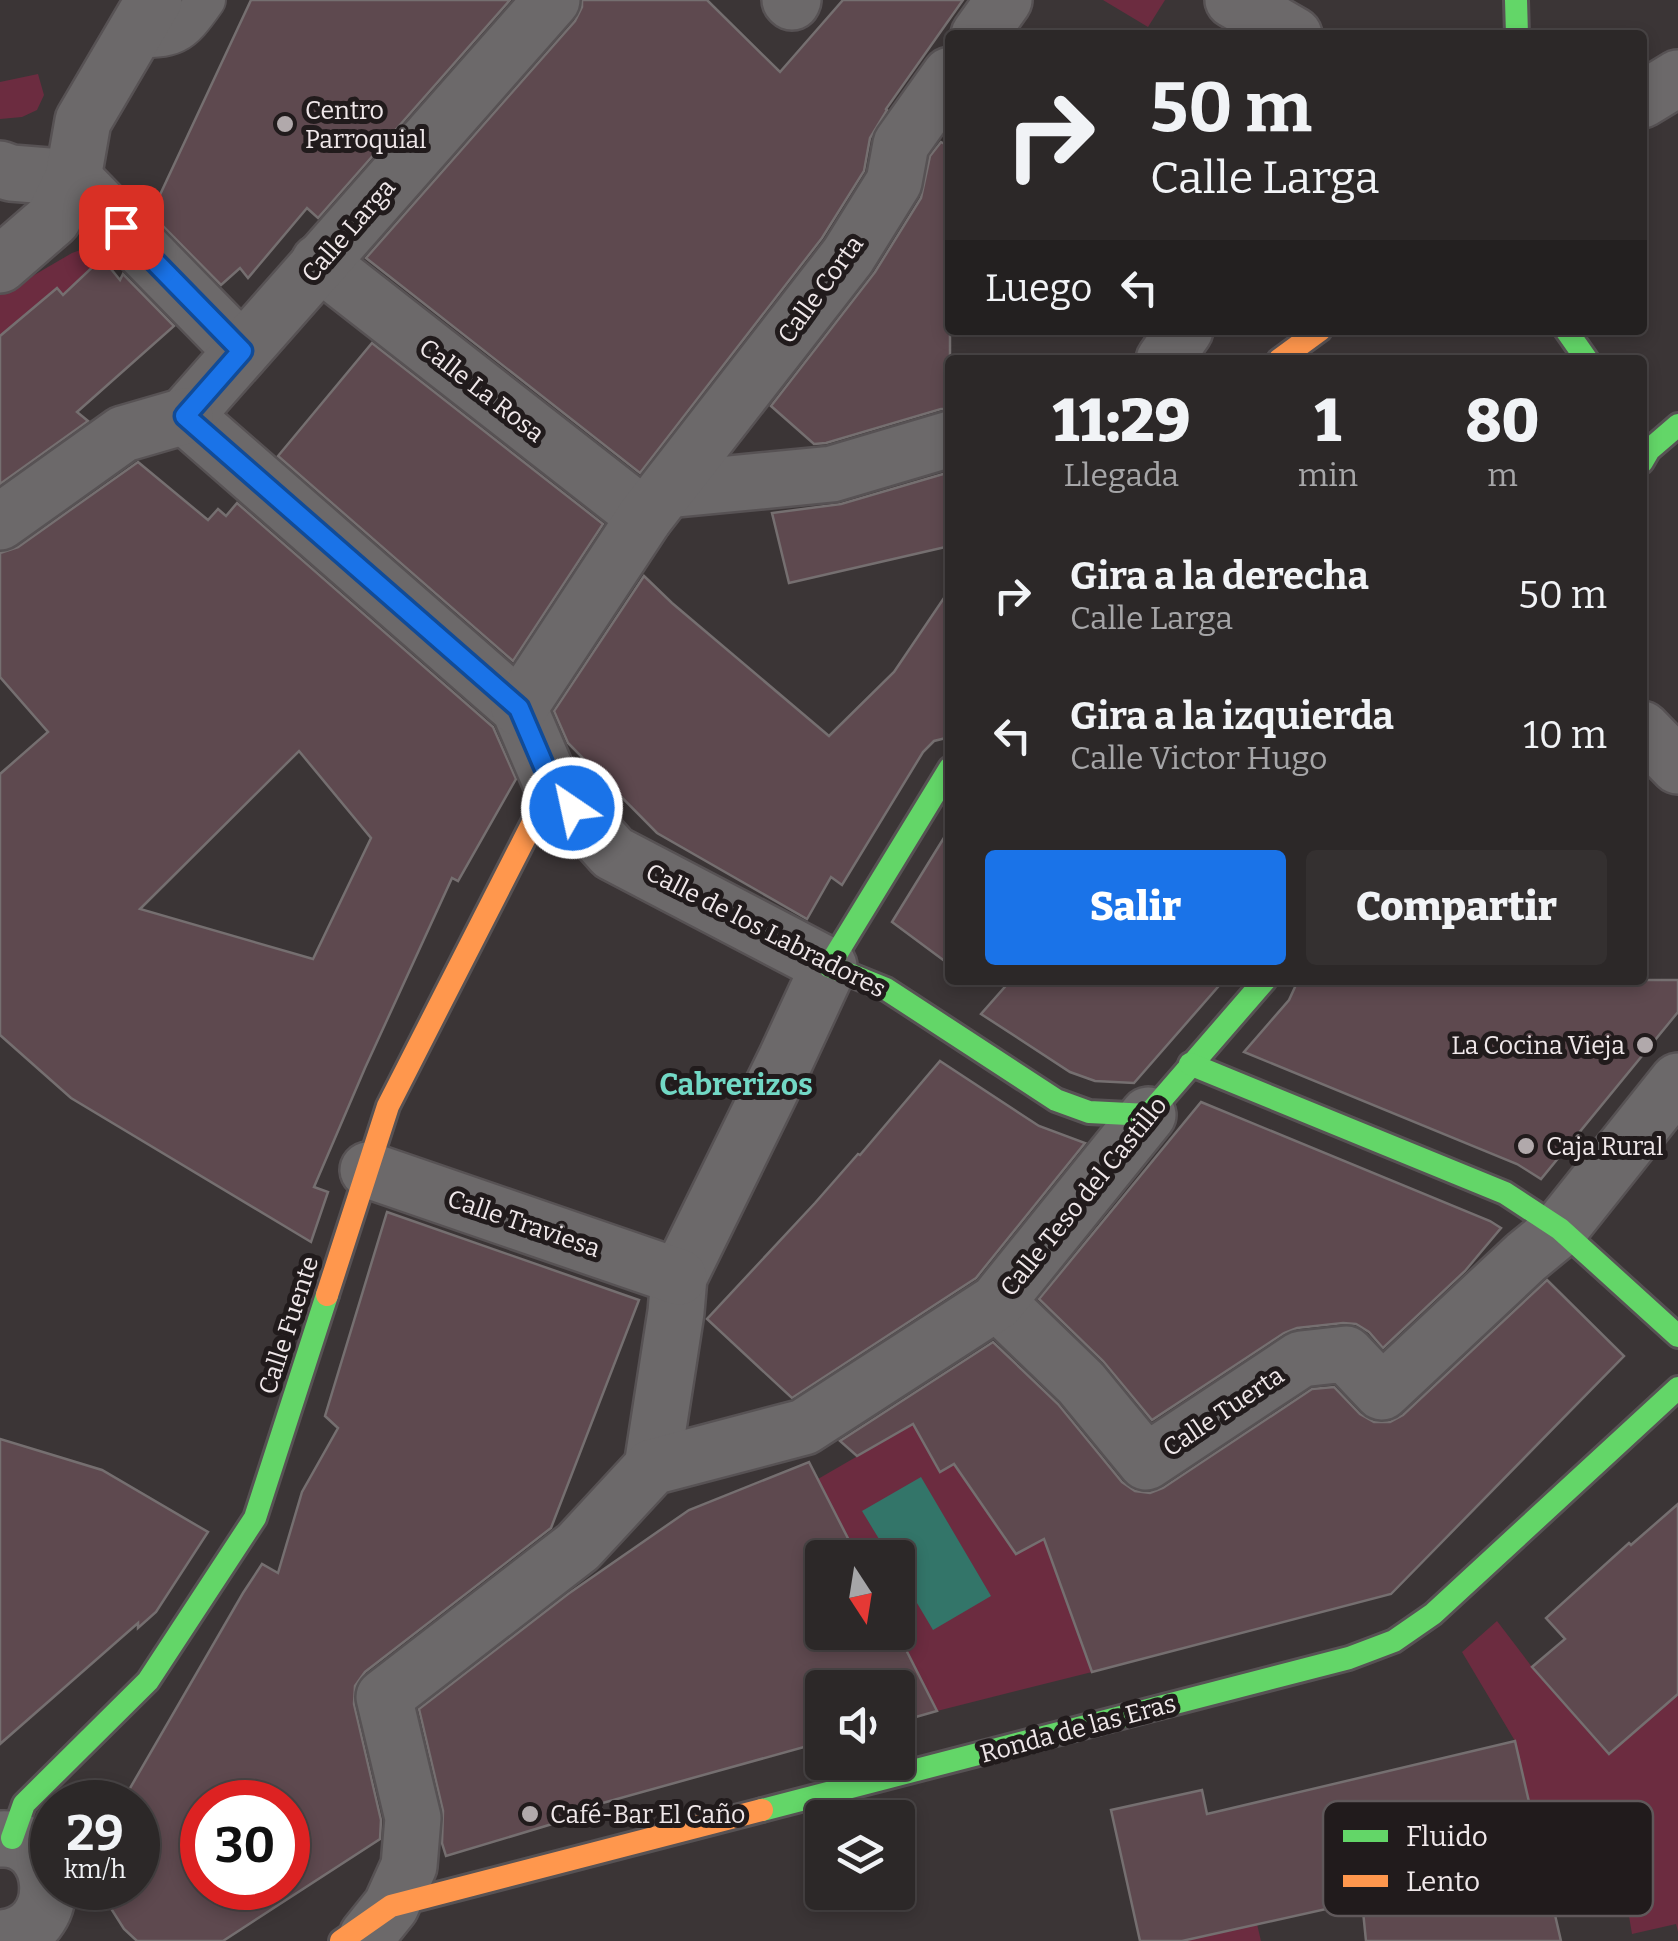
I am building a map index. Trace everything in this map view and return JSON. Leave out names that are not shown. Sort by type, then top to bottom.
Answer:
[{"type":"street","name":"Calle Larga","points":[[185,416],[552,0]]},
{"type":"street","points":[[982,30],[1004,0]]},
{"type":"street","points":[[1233,0],[1285,30]]},
{"type":"street","points":[[1516,0],[1516,30]]},
{"type":"street","points":[[0,265],[53,219],[73,178],[83,121],[142,19]]},
{"type":"street","points":[[1647,97],[1678,78]]},
{"type":"street","name":"Calle Corta","points":[[519,708],[656,504],[848,256],[894,182],[901,144],[945,82]]},
{"type":"street","points":[[0,169],[73,178],[242,351]]},
{"type":"street","name":"Calle La Rosa","points":[[319,262],[656,504]]},
{"type":"street","points":[[1286,355],[1313,335]]},
{"type":"street","points":[[0,522],[122,434],[185,416]]},
{"type":"street","name":"Calle de los Labradores","points":[[185,416],[519,708],[552,785],[614,853],[829,966],[886,989],[1056,1100],[1088,1112],[1148,1115]]},
{"type":"street","points":[[1647,449],[1678,425]]},
{"type":"street","points":[[656,504],[832,474],[945,440]]},
{"type":"street","points":[[1647,734],[1678,766]]},
{"type":"street","points":[[377,1924],[408,1866],[413,1818],[384,1697],[578,1548],[652,1467],[678,1294],[829,966],[945,776]]},
{"type":"street","name":"Calle Fuente","points":[[6,1839],[24,1804],[148,1681],[255,1518],[388,1106],[552,785]]},
{"type":"street","name":"Calle Teso del Castillo","points":[[652,1467],[804,1427],[997,1302],[1190,1064],[1260,985]]},
{"type":"street","points":[[1190,1064],[1506,1192],[1560,1229],[1678,1336]]},
{"type":"street","points":[[1560,1229],[1678,1081]]},
{"type":"street","name":"Calle Traviesa","points":[[368,1170],[678,1294]]},
{"type":"street","name":"Calle Tuerta","points":[[997,1302],[1081,1383],[1146,1462],[1301,1360],[1346,1354],[1382,1392],[1560,1229]]},
{"type":"street","name":"Ronda de las Eras","points":[[340,1941],[377,1924],[1349,1658],[1394,1641],[1433,1614],[1678,1388]]},
{"type":"street","points":[[6,1839],[35,1852],[47,1875],[48,1903],[27,1935]]},
{"type":"lane","points":[[142,19],[164,39],[188,26],[206,0]]},
{"type":"shaded area","points":[[1103,0],[1165,0],[1148,27]]},
{"type":"shaded area","points":[[38,74],[44,95],[37,110],[22,117],[0,119],[0,82]]},
{"type":"shaded area","points":[[86,248],[102,258],[63,295],[56,288],[0,336],[0,295]]},
{"type":"shaded area","points":[[913,1424],[940,1471],[954,1464],[1044,1539],[1092,1672],[937,1711],[906,1650],[915,1650],[915,1540],[849,1540],[818,1479]]},
{"type":"shaded area","points":[[921,1477],[991,1596],[933,1630],[915,1600],[915,1540],[880,1540],[862,1511]]},
{"type":"shaded area","points":[[1497,1621],[1609,1754],[1678,1694],[1678,1932],[1676,1924],[1632,1934],[1629,1916],[1653,1916],[1653,1801],[1529,1801],[1515,1741],[1462,1652]]},
{"type":"shaded area","points":[[1257,1924],[1261,1941],[1182,1941]]},
{"type":"building","name":"Centro Parroquial","points":[[251,0],[510,0],[318,218],[307,208],[248,278],[240,268],[221,285],[151,214]]},
{"type":"building","points":[[582,0],[707,0],[780,72],[843,0],[963,0],[886,109],[870,138],[864,171],[822,238],[640,473],[366,258],[575,21]]},
{"type":"building","points":[[941,142],[945,144],[945,335],[950,335],[950,355],[945,355],[945,409],[814,444],[771,406],[875,272],[921,198],[930,156]]},
{"type":"building","points":[[102,258],[120,280],[123,274],[174,326],[77,412],[88,421],[0,484],[0,336],[57,288],[63,295]]},
{"type":"building","points":[[372,343],[603,524],[513,661],[278,456]]},
{"type":"building","points":[[138,462],[208,520],[218,509],[226,516],[237,503],[493,727],[516,779],[458,881],[452,878],[365,1068],[314,1187],[328,1192],[311,1242],[71,1098],[0,1035],[0,774],[48,732],[0,677],[0,553],[18,547]],"holes":[[[299,751],[371,838],[313,959],[140,909]]]},
{"type":"building","points":[[945,473],[945,547],[789,583],[772,513],[841,504]]},
{"type":"building","points":[[644,576],[829,736],[894,672],[945,596],[945,738],[934,741],[923,752],[842,885],[831,877],[807,919],[657,833],[568,743],[554,711]]},
{"type":"building","points":[[945,836],[945,961],[892,922]]},
{"type":"building","points":[[1647,980],[1678,980],[1678,1012],[1541,1179],[1517,1164],[1244,1052],[1289,1000],[1295,987],[1647,985]]},
{"type":"building","points":[[1007,985],[1220,985],[1134,1083],[1095,1081],[1070,1072],[981,1014]]},
{"type":"building","points":[[940,1061],[1039,1126],[1085,1143],[976,1278],[792,1398],[707,1319],[860,1155]]},
{"type":"building","points":[[1201,1102],[1501,1228],[1465,1271],[1383,1348],[1356,1324],[1297,1328],[1152,1420],[1103,1361],[1039,1299]]},
{"type":"building","points":[[387,1212],[639,1300],[551,1528],[365,1672],[355,1686],[354,1704],[381,1820],[380,1839],[310,1884],[310,1780],[180,1780],[180,1910],[271,1910],[223,1941],[137,1941],[112,1910],[160,1910],[160,1780],[135,1780],[262,1564],[278,1573],[302,1492],[338,1428],[325,1416]]},
{"type":"building","points":[[1547,1280],[1624,1356],[1391,1594],[1092,1672],[1044,1539],[1016,1554],[954,1464],[940,1472],[913,1424],[857,1456],[840,1441],[993,1342],[1058,1404],[1122,1482],[1135,1491],[1150,1493],[1312,1389],[1334,1387],[1360,1414],[1374,1422],[1390,1422],[1403,1415]]},
{"type":"building","points":[[0,1439],[102,1470],[208,1532],[156,1612],[138,1628],[138,1623],[0,1744]]},
{"type":"building","points":[[809,1462],[849,1540],[805,1540],[805,1650],[906,1650],[937,1711],[915,1717],[915,1670],[805,1670],[805,1747],[599,1804],[602,1809],[446,1856],[442,1843],[443,1811],[419,1709],[568,1594],[689,1510]]},
{"type":"building","points":[[1678,1504],[1678,1694],[1609,1754],[1532,1667],[1565,1639],[1546,1618]]},
{"type":"building","points":[[1515,1741],[1529,1801],[1323,1801],[1323,1910],[1182,1941],[1140,1941],[1111,1810],[1202,1790],[1207,1814]]},
{"type":"building","points":[[1364,1916],[1555,1916],[1561,1941],[1366,1941]]},
{"type":"traffic: fast","points":[[1516,0],[1517,30]]},
{"type":"traffic: fast","points":[[1570,335],[1584,355]]},
{"type":"traffic: fast","points":[[1647,453],[1678,425]]},
{"type":"traffic: fast","points":[[945,776],[829,966],[886,989],[1056,1100],[1089,1112],[1148,1115],[1261,985]]},
{"type":"traffic: fast","points":[[1190,1064],[1505,1193],[1560,1229],[1678,1336]]},
{"type":"traffic: fast","points":[[12,1838],[24,1804],[148,1681],[255,1518],[327,1295]]},
{"type":"traffic: fast","points":[[762,1810],[1349,1658],[1394,1641],[1433,1614],[1678,1388]]},
{"type":"traffic: slow","points":[[1286,355],[1313,335]]},
{"type":"traffic: slow","points":[[327,1295],[388,1106],[552,785]]},
{"type":"traffic: slow","points":[[341,1941],[391,1906],[762,1810]]},
{"type":"place","name":"Centro Parroquial","points":[[285,124]]},
{"type":"place","name":"La Cocina Vieja","points":[[1645,1045]]},
{"type":"place","name":"Caja Rural","points":[[1526,1146]]},
{"type":"place","name":"Café-Bar El Caño","points":[[530,1814]]},
{"type":"district","name":"Cabrerizos","points":[[736,1085]]},
{"type":"route","points":[[121,227],[242,351],[185,416],[519,708],[552,785],[572,808]]}]
